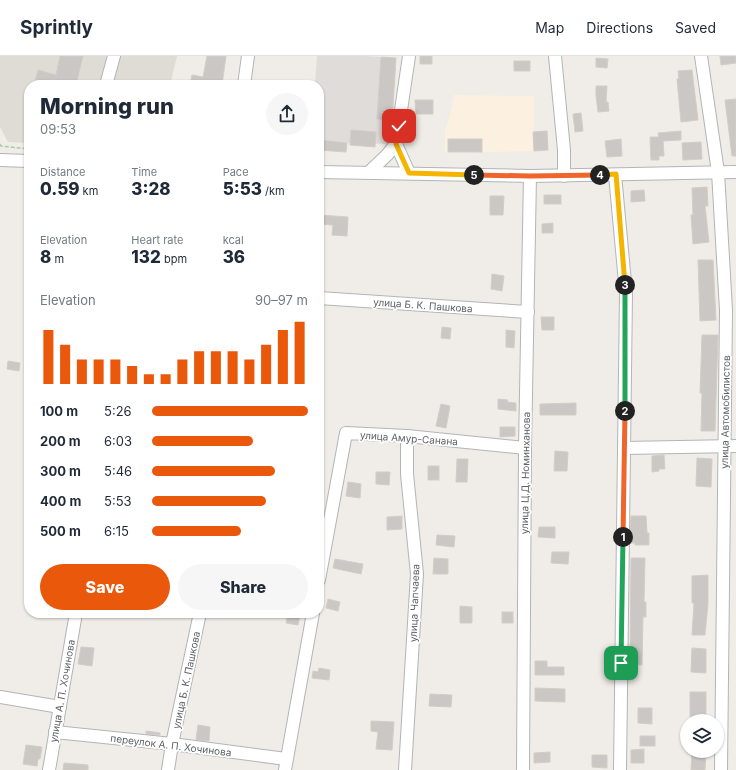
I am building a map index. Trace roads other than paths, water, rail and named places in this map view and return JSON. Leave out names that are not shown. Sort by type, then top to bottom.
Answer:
[{"type":"street","points":[[107,80],[114,56]]},
{"type":"street","points":[[245,80],[248,56]]},
{"type":"street","points":[[369,172],[396,144],[409,56]]},
{"type":"street","points":[[555,56],[564,150],[564,176]]},
{"type":"street","name":"улица Автомобилистов","points":[[701,56],[718,172],[726,310],[730,446],[721,770]]},
{"type":"street","points":[[396,144],[409,173]]},
{"type":"street","points":[[0,160],[24,161]]},
{"type":"street","points":[[324,172],[564,176],[736,172]]},
{"type":"street","points":[[616,174],[626,293],[620,770]]},
{"type":"street","name":"улица Ц.Д. Номинханова","points":[[523,770],[525,448],[530,176]]},
{"type":"street","name":"улица Б. К. Пашкова","points":[[324,298],[528,312]]},
{"type":"street","name":"улица Амур-Санана","points":[[324,553],[346,433],[407,436],[525,448]]},
{"type":"street","name":"улица Чапчаева","points":[[405,770],[417,574],[407,474],[407,436]]},
{"type":"street","points":[[624,448],[730,446]]},
{"type":"street","name":"улица А. П. Хочинова","points":[[49,770],[75,618]]},
{"type":"street","name":"улица Б. К. Пашкова","points":[[168,770],[172,744],[199,618]]},
{"type":"street","points":[[285,764],[312,618]]},
{"type":"street","points":[[0,697],[60,707]]},
{"type":"street","name":"переулок А. П. Хочинова","points":[[55,732],[172,744],[285,764]]}]
